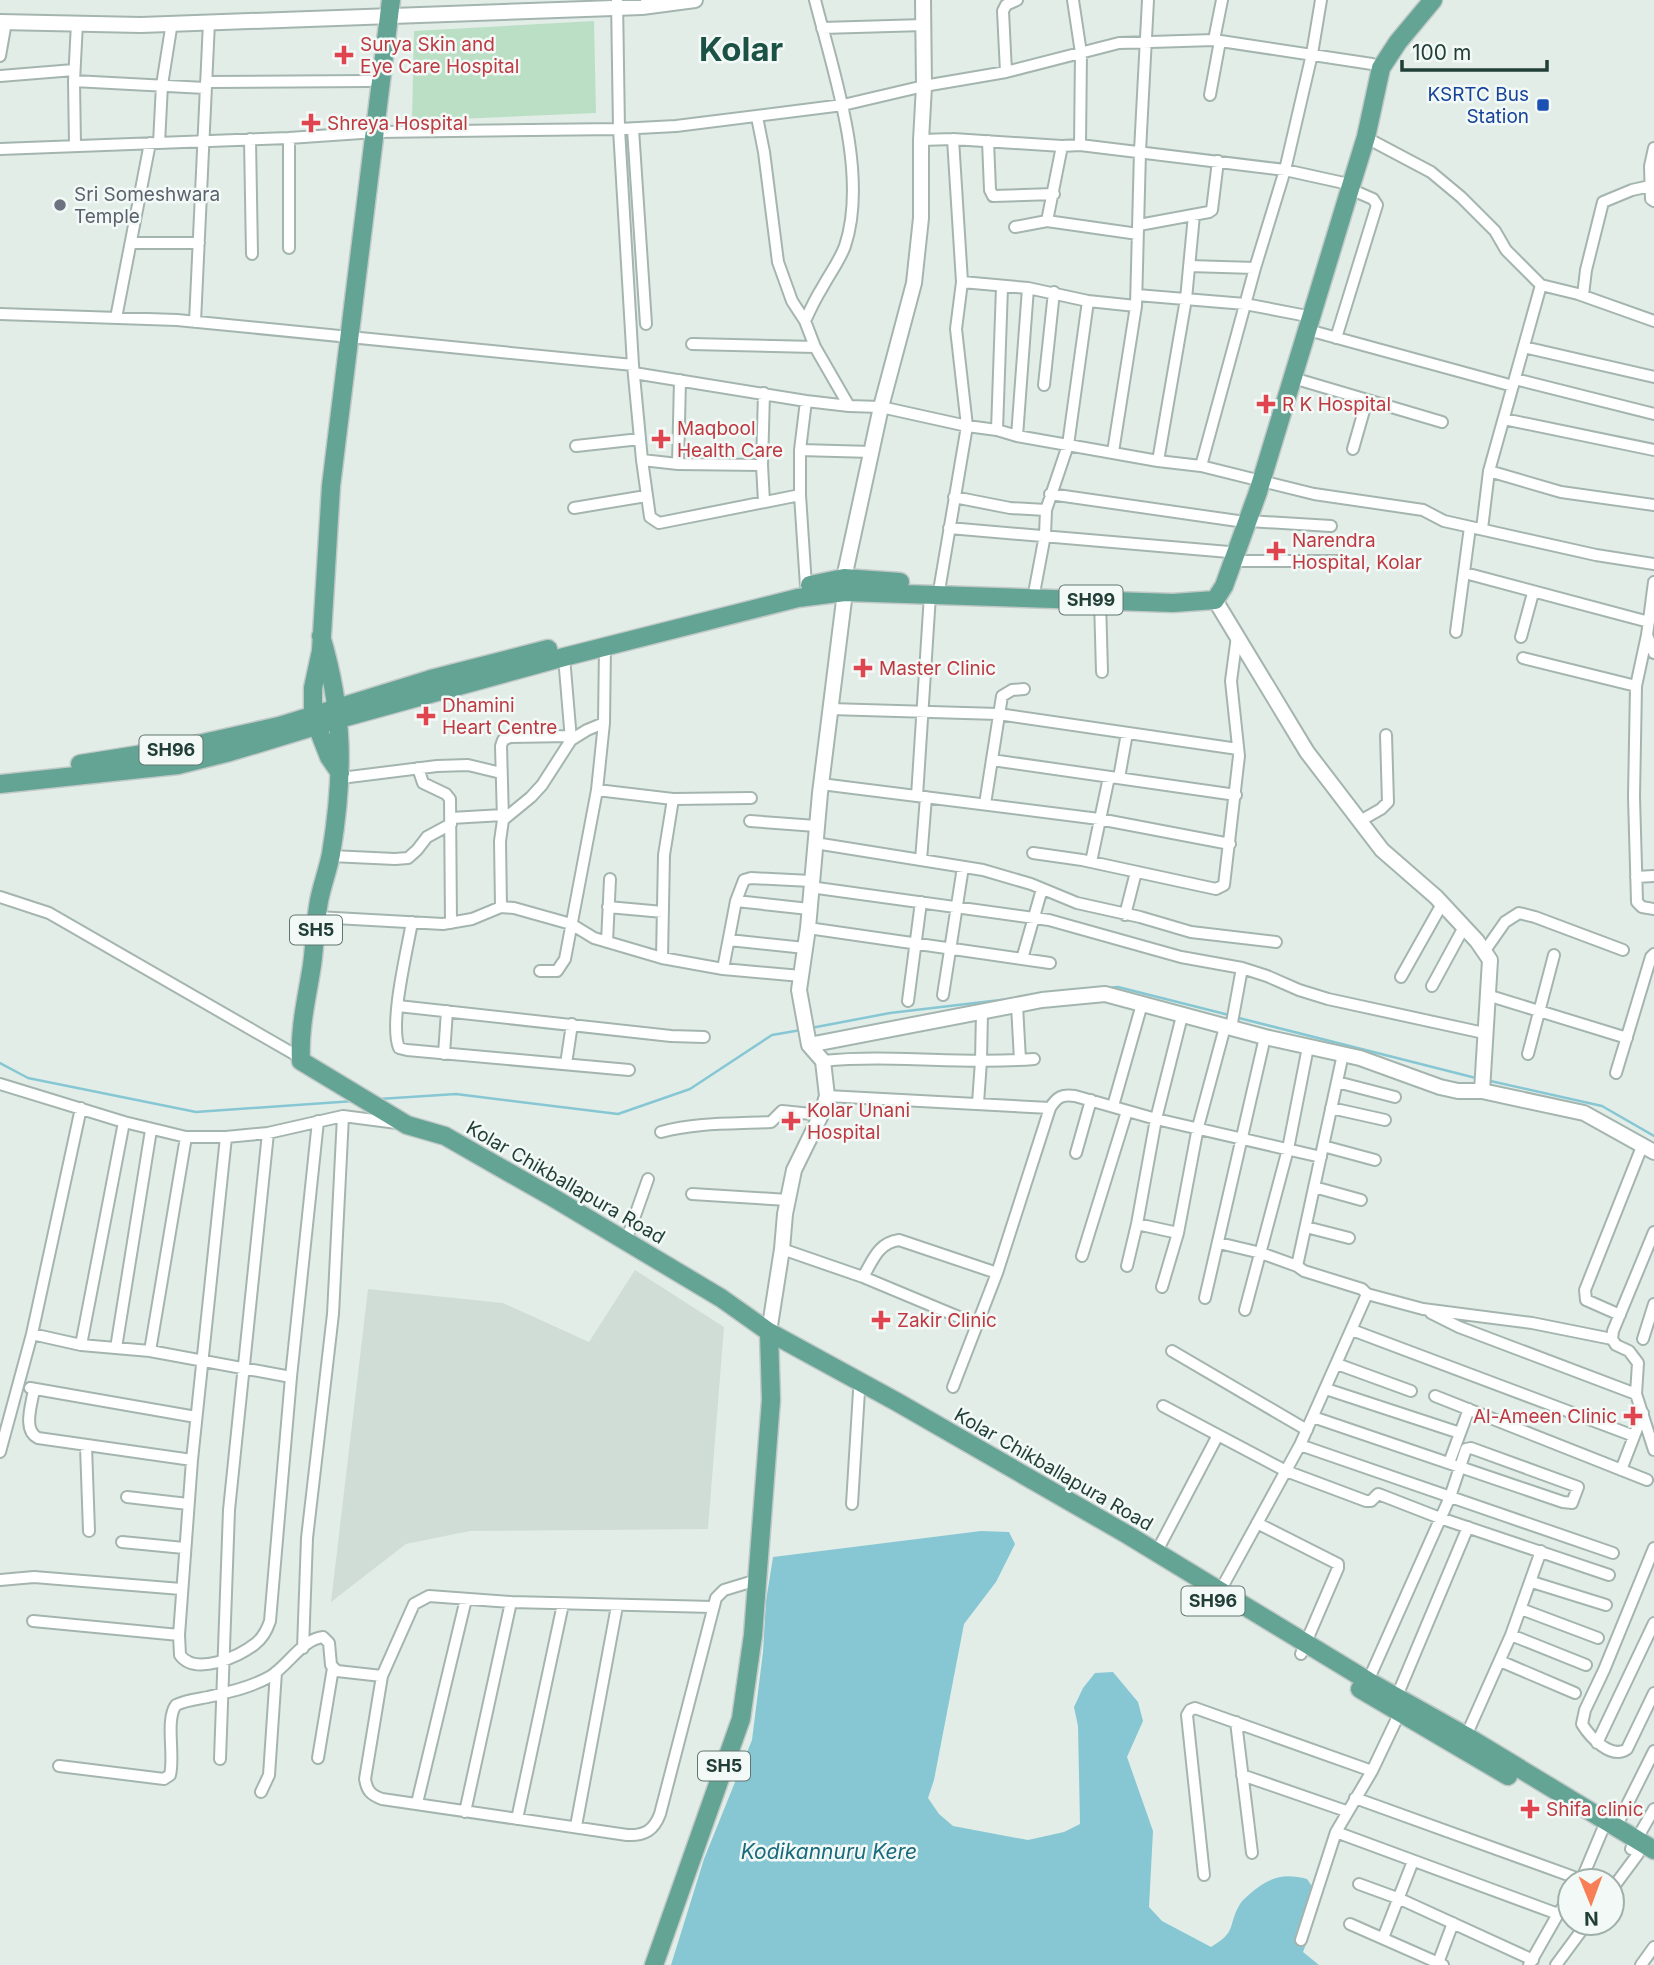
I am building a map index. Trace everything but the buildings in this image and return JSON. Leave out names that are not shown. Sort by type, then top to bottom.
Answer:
[{"type":"main road","name":"SH99","points":[[338,713],[365,699],[431,678],[806,586],[844,585],[1173,603],[1215,600],[1224,586],[1347,186],[1362,136],[1376,66],[1417,0]]},
{"type":"main road","name":"SH99","points":[[1376,66],[1433,0]]},
{"type":"main road","points":[[341,775],[307,724],[321,651],[331,486],[391,8]]},
{"type":"main road","name":"SH99","points":[[1256,480],[1293,378],[1305,322]]},
{"type":"main road","name":"SH99","points":[[935,590],[1035,588],[1180,594],[1202,592],[1220,578],[1232,557]]},
{"type":"main road","name":"SH99","points":[[338,713],[844,585]]},
{"type":"main road","points":[[321,636],[338,713]]},
{"type":"main road","points":[[333,684],[346,699],[365,699]]},
{"type":"main road","name":"SH96","points":[[0,784],[178,765],[338,713]]},
{"type":"main road","name":"SH5","points":[[301,1061],[302,1017],[317,917],[331,856],[341,775],[338,713]]},
{"type":"main road","name":"SH96","points":[[0,773],[90,763],[307,724]]},
{"type":"main road","name":"Kolar Chikballapura Road","points":[[301,1061],[324,1077],[403,1121],[430,1133],[445,1136],[626,1241],[722,1298],[769,1338],[1303,1649],[1466,1736],[1609,1829]]},
{"type":"main road","points":[[430,1133],[439,1143],[769,1338]]},
{"type":"main road","name":"SH5","points":[[654,1965],[741,1719],[753,1635],[771,1400],[769,1338]]},
{"type":"main road","name":"Kolar Chikballapura Road","points":[[769,1338],[897,1402],[1220,1591],[1303,1649],[1368,1681],[1640,1848],[1654,1864]]},
{"type":"street","points":[[0,56],[3,22],[141,25],[391,8],[695,0]]},
{"type":"street","points":[[805,321],[823,285],[837,265],[852,212],[851,145],[815,0]]},
{"type":"street","points":[[769,1338],[794,1170],[821,1115],[827,1096],[822,1061],[809,1042],[799,990],[844,585],[881,407],[914,282],[921,218],[921,140],[925,86],[923,0]]},
{"type":"street","points":[[1006,72],[1003,11],[1006,5],[1017,0]]},
{"type":"street","points":[[1073,0],[1081,53],[1080,145]]},
{"type":"street","points":[[1113,452],[1136,300],[1148,0]]},
{"type":"street","points":[[1210,95],[1222,0]]},
{"type":"street","points":[[1201,466],[1284,170],[1312,54],[1321,0]]},
{"type":"street","points":[[617,4],[619,130],[634,369],[650,517],[659,523],[800,495]]},
{"type":"street","points":[[116,318],[155,143],[172,22]]},
{"type":"street","points":[[195,322],[209,22]]},
{"type":"street","points":[[75,146],[74,76],[77,23]]},
{"type":"street","points":[[822,28],[924,25]]},
{"type":"street","points":[[0,149],[376,132],[633,129],[757,117],[843,105],[925,86],[1006,72],[1119,43],[1217,41],[1376,66]]},
{"type":"street","points":[[0,76],[74,76],[162,85],[369,81]]},
{"type":"street","points":[[757,117],[778,262],[792,301],[849,406]]},
{"type":"street","points":[[633,129],[646,324]]},
{"type":"street","points":[[1362,136],[1431,172],[1495,230],[1506,250],[1541,285],[1583,295],[1654,321]]},
{"type":"street","points":[[289,138],[289,248]]},
{"type":"street","points":[[250,139],[252,254]]},
{"type":"street","points":[[921,860],[923,710],[935,590],[967,426],[956,329],[962,282],[953,139]]},
{"type":"street","points":[[921,140],[1080,145],[1140,151],[1284,170],[1347,186],[1373,199],[1377,205],[1336,338]]},
{"type":"street","points":[[988,141],[990,190],[993,196],[1054,194]]},
{"type":"street","points":[[1047,221],[1062,146]]},
{"type":"street","points":[[1654,148],[1650,186],[1651,199],[1654,201]]},
{"type":"street","points":[[1015,228],[1047,221],[1138,230],[1209,212],[1212,209],[1218,161]]},
{"type":"street","points":[[1583,295],[1586,270],[1603,202],[1650,186]]},
{"type":"street","points":[[1158,461],[1186,299],[1194,215]]},
{"type":"street","points":[[131,243],[199,243]]},
{"type":"street","points":[[1189,266],[1255,268]]},
{"type":"street","points":[[962,282],[1028,288],[1088,301],[1186,299],[1245,304],[1305,322],[1336,338],[1514,383],[1654,414]]},
{"type":"street","points":[[1456,632],[1465,573],[1489,471],[1541,285]]},
{"type":"street","points":[[997,430],[1002,287]]},
{"type":"street","points":[[1017,436],[1028,288]]},
{"type":"street","points":[[1044,385],[1054,292]]},
{"type":"street","points":[[1035,588],[1045,535],[1046,510],[1068,445],[1088,301]]},
{"type":"street","points":[[0,314],[195,322],[351,336],[634,369],[680,380],[806,401],[881,407],[1017,436],[1201,466],[1314,494],[1423,510],[1444,521],[1596,555],[1654,564]]},
{"type":"street","points":[[692,344],[815,347]]},
{"type":"street","points":[[1524,347],[1654,377]]},
{"type":"street","points":[[1293,378],[1442,422]]},
{"type":"street","points":[[678,464],[680,380]]},
{"type":"street","points":[[764,393],[764,502]]},
{"type":"street","points":[[1353,449],[1367,400]]},
{"type":"street","points":[[806,401],[800,450],[806,586]]},
{"type":"street","points":[[1504,419],[1654,450]]},
{"type":"street","points":[[576,446],[640,439]]},
{"type":"street","points":[[800,450],[872,452]]},
{"type":"street","points":[[642,460],[678,464],[762,465]]},
{"type":"street","points":[[1489,471],[1561,492],[1654,505]]},
{"type":"street","points":[[1050,494],[1243,521],[1331,526]]},
{"type":"street","points":[[574,508],[646,496]]},
{"type":"street","points":[[954,497],[1010,508],[1046,510]]},
{"type":"street","points":[[949,528],[1045,535],[1232,557],[1338,561]]},
{"type":"street","points":[[1465,573],[1533,593],[1651,619]]},
{"type":"street","points":[[1654,582],[1651,619],[1636,686],[1634,797],[1637,902],[1642,907],[1654,909]]},
{"type":"street","points":[[1521,638],[1533,593]]},
{"type":"street","points":[[1100,600],[1102,672]]},
{"type":"street","points":[[1215,600],[1307,752],[1382,850],[1442,904],[1490,960],[1482,1088]]},
{"type":"street","points":[[1647,635],[1654,653]]},
{"type":"street","points":[[1033,853],[1091,862],[1216,889],[1224,885],[1236,795],[1238,750],[1231,681],[1237,636]]},
{"type":"street","points":[[540,971],[557,971],[562,966],[571,925],[597,790],[604,723],[605,646]]},
{"type":"street","points":[[331,856],[408,858],[427,836],[451,821],[503,818],[531,797],[542,785],[571,738],[564,657]]},
{"type":"street","points":[[1522,658],[1636,686]]},
{"type":"street","points":[[985,804],[1002,696],[1024,689]]},
{"type":"street","points":[[830,709],[998,714],[1238,750]]},
{"type":"street","points":[[501,907],[500,841],[503,818],[500,746],[503,740],[510,737],[571,738],[604,723]]},
{"type":"street","points":[[1091,862],[1099,819],[1127,733]]},
{"type":"street","points":[[1360,821],[1388,802],[1386,735]]},
{"type":"street","points":[[992,760],[1236,795]]},
{"type":"street","points":[[341,775],[468,765],[501,773]]},
{"type":"street","points":[[418,768],[423,783],[446,794],[450,799],[451,923]]},
{"type":"street","points":[[821,784],[1099,819],[1230,844]]},
{"type":"street","points":[[597,790],[673,799],[751,798]]},
{"type":"street","points":[[662,958],[664,855],[673,799]]},
{"type":"street","points":[[750,821],[816,826]]},
{"type":"street","points":[[815,844],[1006,876],[1077,903],[1191,932],[1276,942]]},
{"type":"street","points":[[943,995],[963,867]]},
{"type":"street","points":[[1125,915],[1136,872]]},
{"type":"street","points":[[1636,877],[1654,876]]},
{"type":"street","points":[[723,969],[741,884],[751,878],[810,884],[1032,917],[1097,931],[1181,957],[1242,968],[1328,999],[1485,1033]]},
{"type":"street","points":[[607,942],[610,879]]},
{"type":"street","points":[[1022,959],[1042,889]]},
{"type":"street","points":[[0,897],[49,913],[294,1054],[301,1061]]},
{"type":"street","points":[[736,901],[809,909]]},
{"type":"street","points":[[908,1001],[920,902]]},
{"type":"street","points":[[1401,977],[1442,904]]},
{"type":"street","points":[[317,917],[451,923],[472,919],[501,907],[530,911],[571,925],[594,938],[662,958],[723,969],[801,976]]},
{"type":"street","points":[[608,907],[663,912]]},
{"type":"street","points":[[1485,951],[1505,922],[1519,913],[1623,950]]},
{"type":"street","points":[[412,922],[398,1006],[399,1048],[629,1070]]},
{"type":"street","points":[[1432,986],[1464,927]]},
{"type":"street","points":[[808,928],[1050,963]]},
{"type":"street","points":[[729,940],[805,948]]},
{"type":"street","points":[[1616,1073],[1654,954]]},
{"type":"street","points":[[1528,1054],[1554,955]]},
{"type":"street","points":[[1162,1287],[1178,1233],[1198,1127],[1229,1025],[1242,968]]},
{"type":"street","points":[[809,1042],[1017,1005],[1098,994],[1229,1025],[1265,1037],[1360,1058],[1440,1087],[1458,1091],[1482,1088],[1584,1113],[1649,1148],[1585,1290],[1586,1300],[1620,1315]]},
{"type":"street","points":[[1487,995],[1627,1038]]},
{"type":"street","points":[[1113,1106],[1142,1004]]},
{"type":"street","points":[[1017,1005],[1020,1060]]},
{"type":"street","points":[[398,1006],[670,1036],[704,1037]]},
{"type":"street","points":[[444,1054],[447,1011]]},
{"type":"street","points":[[978,1103],[982,1012]]},
{"type":"street","points":[[1127,1266],[1156,1119],[1182,1016]]},
{"type":"street","points":[[566,1064],[572,1024]]},
{"type":"street","points":[[1205,1298],[1265,1037]]},
{"type":"street","points":[[1245,1310],[1288,1149],[1308,1046]]},
{"type":"street","points":[[1297,1266],[1343,1054]]},
{"type":"street","points":[[822,1061],[864,1057],[981,1061],[1034,1059]]},
{"type":"street","points":[[1337,1082],[1395,1097]]},
{"type":"street","points":[[0,1084],[151,1130],[186,1137],[268,1133],[342,1116],[403,1121]]},
{"type":"street","points":[[953,1387],[997,1273],[1050,1108],[1056,1098],[1066,1094],[1156,1119],[1288,1149],[1322,1151],[1375,1160]]},
{"type":"street","points":[[827,1096],[1050,1108]]},
{"type":"street","points":[[1076,1153],[1091,1100]]},
{"type":"street","points":[[0,1452],[32,1334],[81,1108]]},
{"type":"street","points":[[1331,1108],[1385,1120]]},
{"type":"street","points":[[661,1132],[685,1125],[707,1123],[771,1122],[782,1111],[821,1115]]},
{"type":"street","points":[[1082,1256],[1127,1111]]},
{"type":"street","points":[[303,1644],[307,1538],[333,1314],[342,1116]]},
{"type":"street","points":[[226,1137],[196,1416],[181,1589],[180,1655],[187,1662],[201,1664],[223,1663],[255,1644],[262,1638],[270,1621],[291,1377],[318,1121]]},
{"type":"street","points":[[81,1345],[124,1122]]},
{"type":"street","points":[[116,1348],[151,1130]]},
{"type":"street","points":[[220,1759],[229,1510],[268,1133]]},
{"type":"street","points":[[150,1351],[186,1137]]},
{"type":"street","points":[[626,1241],[648,1179]]},
{"type":"street","points":[[1314,1187],[1361,1200]]},
{"type":"street","points":[[692,1194],[788,1200]]},
{"type":"street","points":[[1137,1224],[1178,1233]]},
{"type":"street","points":[[1306,1227],[1349,1238]]},
{"type":"street","points":[[1654,1232],[1612,1339],[1616,1345],[1629,1351],[1638,1363],[1636,1394],[1651,1431],[1654,1450]]},
{"type":"street","points":[[863,1277],[880,1247],[888,1241],[899,1240],[997,1273]]},
{"type":"street","points":[[1219,1242],[1261,1253],[1304,1271],[1362,1289],[1367,1294],[1423,1309],[1532,1323],[1612,1339]]},
{"type":"street","points":[[782,1249],[863,1277],[978,1325]]},
{"type":"street","points":[[1220,1591],[1300,1445],[1367,1294]]},
{"type":"street","points":[[1643,1339],[1654,1304]]},
{"type":"street","points":[[1423,1309],[1459,1327],[1636,1394]]},
{"type":"street","points":[[1352,1330],[1634,1436]]},
{"type":"street","points":[[32,1334],[81,1345],[150,1351],[291,1377]]},
{"type":"street","points":[[1172,1351],[1307,1430]]},
{"type":"street","points":[[1337,1364],[1410,1391]]},
{"type":"street","points":[[17,1385],[196,1416]]},
{"type":"street","points":[[34,1389],[28,1428],[32,1435],[38,1438],[192,1460]]},
{"type":"street","points":[[1326,1389],[1460,1433]]},
{"type":"street","points":[[852,1504],[859,1391]]},
{"type":"street","points":[[1435,1396],[1647,1480]]},
{"type":"street","points":[[1163,1406],[1286,1471],[1366,1501],[1371,1501],[1378,1494],[1440,1518],[1609,1574]]},
{"type":"street","points":[[1368,1681],[1450,1497],[1460,1433],[1469,1409]]},
{"type":"street","points":[[1621,1470],[1643,1413]]},
{"type":"street","points":[[1313,1418],[1563,1502],[1572,1503],[1578,1488],[1571,1483],[1468,1448],[1454,1465]]},
{"type":"street","points":[[1156,1553],[1218,1435]]},
{"type":"street","points":[[1300,1445],[1614,1553]]},
{"type":"street","points":[[86,1446],[89,1531]]},
{"type":"street","points":[[127,1497],[188,1504]]},
{"type":"street","points":[[1257,1523],[1338,1564],[1303,1649]]},
{"type":"street","points":[[1301,1940],[1336,1832],[1372,1771],[1468,1527]]},
{"type":"street","points":[[122,1542],[184,1548]]},
{"type":"street","points":[[1654,1548],[1582,1719],[1583,1727],[1597,1743],[1619,1752],[1628,1749],[1654,1693]]},
{"type":"street","points":[[1466,1736],[1511,1635],[1541,1551]]},
{"type":"street","points":[[0,1580],[34,1577],[181,1589]]},
{"type":"street","points":[[713,1607],[511,1602],[429,1596],[418,1600],[382,1676],[365,1779],[366,1787],[374,1797],[382,1799],[639,1836],[648,1832],[656,1824],[713,1607],[724,1590],[757,1580]]},
{"type":"street","points":[[1532,1581],[1606,1605]]},
{"type":"street","points":[[417,1803],[466,1599]]},
{"type":"street","points":[[465,1812],[511,1602]]},
{"type":"street","points":[[517,1819],[563,1604]]},
{"type":"street","points":[[576,1826],[617,1606]]},
{"type":"street","points":[[1521,1609],[1598,1638]]},
{"type":"street","points":[[33,1621],[179,1635]]},
{"type":"street","points":[[1597,1743],[1654,1623]]},
{"type":"street","points":[[1511,1635],[1586,1665]]},
{"type":"street","points":[[59,1766],[164,1779],[170,1775],[173,1765],[174,1707],[223,1689],[264,1679],[276,1672],[303,1644],[319,1637],[327,1640],[330,1646],[333,1668],[318,1758]]},
{"type":"street","points":[[1500,1661],[1575,1693]]},
{"type":"street","points":[[333,1668],[342,1673],[382,1676]]},
{"type":"street","points":[[261,1792],[269,1774],[276,1672]]},
{"type":"street","points":[[1203,1875],[1187,1714],[1190,1710],[1195,1708],[1372,1771]]},
{"type":"street","points":[[1236,1722],[1252,1853]]},
{"type":"street","points":[[1589,1867],[1654,1751]]},
{"type":"street","points":[[1242,1775],[1346,1811]]},
{"type":"street","points":[[1355,1798],[1556,1871]]},
{"type":"street","points":[[1626,1868],[1640,1848],[1654,1809]]},
{"type":"street","points":[[1336,1832],[1556,1913]]},
{"type":"street","points":[[1383,1938],[1413,1861]]},
{"type":"street","points":[[1359,1884],[1453,1923],[1531,1963],[1556,1918]]},
{"type":"street","points":[[1350,1924],[1441,1964],[1453,1923]]},
{"type":"street","points":[[1556,1965],[1577,1937]]},
{"type":"street","points":[[1641,1965],[1654,1947]]},
{"type":"shaded area","points":[[635,1270],[724,1327],[708,1529],[470,1531],[406,1544],[331,1602],[368,1289],[503,1303],[589,1342]]},
{"type":"green space","points":[[594,21],[596,113],[412,121],[414,31]]},
{"type":"water","name":"Kodikannuru Kere","points":[[981,1531],[1009,1532],[1015,1544],[996,1582],[964,1624],[934,1780],[928,1798],[939,1814],[953,1826],[1028,1840],[1064,1832],[1080,1824],[1078,1726],[1074,1707],[1083,1688],[1095,1673],[1113,1672],[1138,1702],[1143,1721],[1127,1757],[1153,1831],[1149,1907],[1162,1921],[1211,1947],[1229,1932],[1240,1904],[1259,1887],[1284,1877],[1307,1879],[1318,1895],[1303,1952],[1319,1965],[671,1965],[704,1859],[752,1740],[773,1557]]},
{"type":"waterway","points":[[1106,988],[1118,987],[1229,1015]]},
{"type":"waterway","points":[[811,1028],[890,1013],[1009,999]]},
{"type":"waterway","points":[[1235,1017],[1476,1078]]},
{"type":"waterway","points":[[379,1099],[456,1094],[618,1114],[690,1089],[772,1035],[801,1030]]},
{"type":"waterway","points":[[0,1063],[28,1078],[196,1112],[354,1101]]},
{"type":"waterway","points":[[1486,1080],[1602,1106],[1654,1136]]},
{"type":"place","name":"Surya Skin and Eye Care Hospital","points":[[344,55]]},
{"type":"place","name":"KSRTC Bus Station","points":[[1543,105]]},
{"type":"place","name":"Shreya Hospital","points":[[311,123]]},
{"type":"place","name":"Sri Someshwara Temple","points":[[60,205]]},
{"type":"place","name":"R K Hospital","points":[[1266,404]]},
{"type":"place","name":"Maqbool Health Care","points":[[661,439]]},
{"type":"place","name":"Narendra Hospital, Kolar","points":[[1276,551]]},
{"type":"place","name":"Master Clinic","points":[[863,668]]},
{"type":"place","name":"Dhamini Heart Centre","points":[[426,716]]},
{"type":"place","name":"Kolar Unani Hospital","points":[[791,1121]]},
{"type":"place","name":"Zakir Clinic","points":[[881,1320]]},
{"type":"place","name":"Al-Ameen Clinic","points":[[1633,1416]]},
{"type":"place","name":"Shifa clinic","points":[[1530,1809]]},
{"type":"district","name":"Kolar","points":[[741,49]]}]
